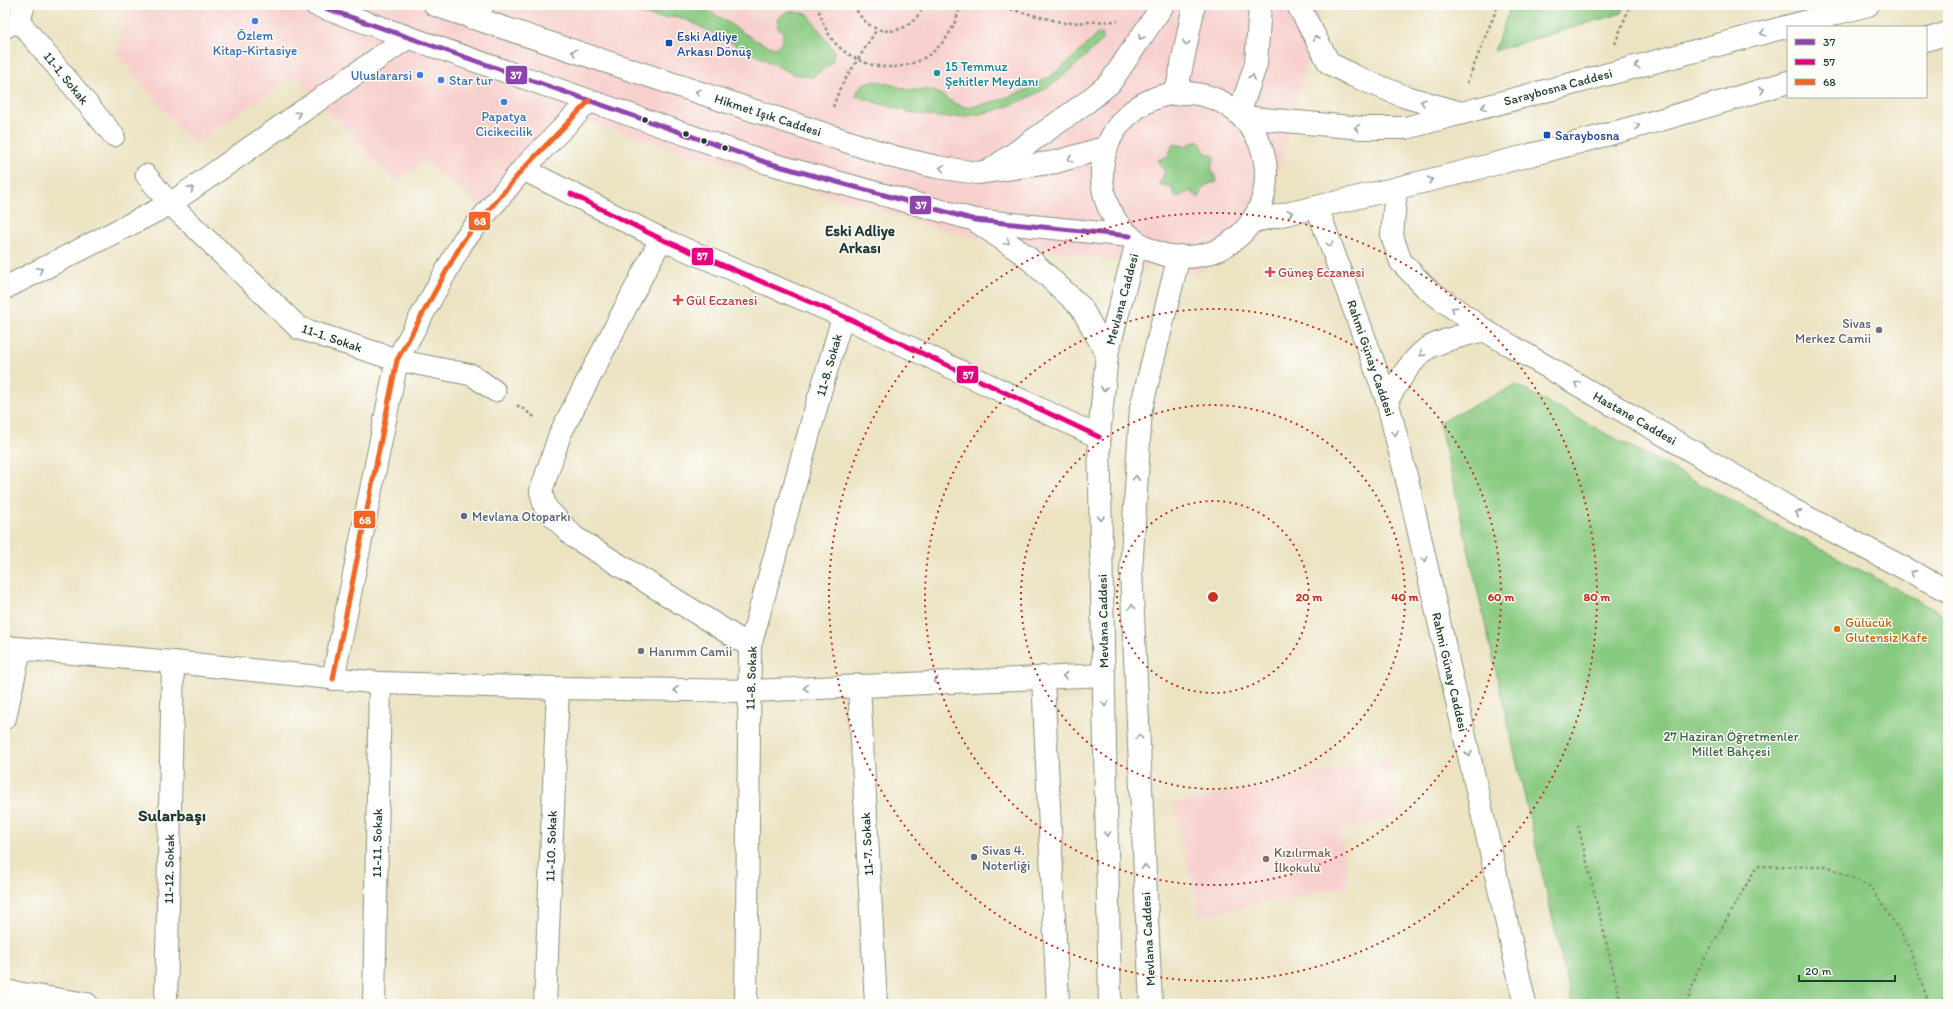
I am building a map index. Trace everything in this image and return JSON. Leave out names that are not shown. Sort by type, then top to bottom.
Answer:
[{"type":"street","points":[[316,5],[768,163],[975,220],[1134,239]]},
{"type":"street","name":"Hikmet Işık Caddesi","points":[[435,5],[478,12],[894,157],[970,172],[988,172],[1056,162],[1108,147]]},
{"type":"street","points":[[1176,94],[1194,5]]},
{"type":"street","points":[[1240,116],[1256,64],[1260,5]]},
{"type":"street","points":[[1298,5],[1329,63],[1354,76],[1403,96],[1461,113]]},
{"type":"street","name":"Saraybosna Caddesi","points":[[1788,26],[1868,5]]},
{"type":"street","points":[[988,172],[1087,102],[1110,83],[1157,13]]},
{"type":"street","name":"11-1. Sokak","points":[[16,18],[114,136]]},
{"type":"street","name":"Saraybosna Caddesi","points":[[1240,116],[1362,128],[1406,128],[1787,26]]},
{"type":"street","points":[[1927,40],[1948,33]]},
{"type":"street","points":[[5,288],[170,204],[407,38]]},
{"type":"street","points":[[1252,222],[1396,189],[1709,107],[1787,82]]},
{"type":"street","points":[[1176,94],[1198,94],[1213,98],[1224,103],[1240,116],[1258,138],[1266,166],[1264,195],[1252,222],[1240,236],[1224,247],[1206,254],[1179,256],[1158,252],[1134,239],[1116,220],[1106,198],[1102,178],[1104,160],[1108,147],[1119,125],[1133,111],[1154,99],[1176,94]]},
{"type":"street","points":[[333,679],[398,360],[463,241],[523,169],[589,101]]},
{"type":"street","points":[[523,169],[661,239],[843,316],[1099,437]]},
{"type":"street","name":"11-1. Sokak","points":[[146,175],[170,204],[299,328],[398,360],[472,375],[495,391]]},
{"type":"street","name":"Hastane Caddesi","points":[[1396,189],[1392,236],[1401,262],[1426,288],[1484,330],[1793,510],[1948,591]]},
{"type":"street","name":"Rahmi Günay Caddesi","points":[[1317,207],[1387,400],[1409,488],[1525,1004]]},
{"type":"street","points":[[975,220],[1025,255],[1081,307],[1107,354]]},
{"type":"street","points":[[661,239],[560,434],[541,491],[545,507],[574,537],[750,646]]},
{"type":"street","name":"Mevlana Caddesi","points":[[1110,1004],[1099,437],[1107,354],[1134,239]]},
{"type":"street","name":"Mevlana Caddesi","points":[[1152,1004],[1131,571],[1141,408],[1179,256]]},
{"type":"street","name":"11-8. Sokak","points":[[746,1004],[750,646],[843,316]]},
{"type":"street","points":[[1387,400],[1402,375],[1426,349],[1450,339],[1484,330]]},
{"type":"street","points":[[5,718],[12,648],[173,662],[380,683],[558,688],[750,691],[1104,675]]},
{"type":"street","name":"11-12. Sokak","points":[[166,1004],[173,662]]},
{"type":"street","points":[[1043,677],[1058,1004]]},
{"type":"street","name":"11-11. Sokak","points":[[374,1004],[380,683]]},
{"type":"street","name":"11-7. Sokak","points":[[859,685],[876,1004]]},
{"type":"street","name":"11-10. Sokak","points":[[545,1004],[558,688]]},
{"type":"street","points":[[5,991],[87,1004]]},
{"type":"path","points":[[745,5],[768,5]]},
{"type":"path","points":[[796,5],[802,7],[817,5],[824,28],[839,47],[858,61],[881,67],[905,66],[927,57],[945,41],[958,20],[960,5]]},
{"type":"path","points":[[854,5],[858,14],[866,24],[877,29],[889,31],[900,29],[911,24],[920,15],[924,5]]},
{"type":"path","points":[[993,5],[1065,23],[1141,20],[1157,13]]},
{"type":"path","points":[[1461,113],[1469,77],[1498,5]]},
{"type":"path","points":[[1603,75],[1630,5]]},
{"type":"path","points":[[840,88],[877,29]]},
{"type":"path","points":[[495,391],[560,434]]},
{"type":"path","points":[[1578,825],[1621,1004]]},
{"type":"path","points":[[1687,1004],[1697,972],[1756,866],[1829,868],[1871,887],[1908,944],[1929,1004]]},
{"type":"shaded area","points":[[64,5],[1321,5],[1261,239],[1194,274],[960,235],[584,121],[497,217],[424,161],[395,182],[295,76],[193,145],[117,54],[127,10]]},
{"type":"shaded area","name":"Kızılırmak İlkokulu","points":[[1389,758],[1397,816],[1339,831],[1350,886],[1200,916],[1174,804]]},
{"type":"green space","points":[[673,4],[697,6],[707,10],[745,34],[775,48],[783,40],[783,32],[778,28],[778,21],[781,16],[788,11],[808,14],[834,51],[832,63],[812,77],[793,74],[689,21],[675,16],[669,18],[656,18],[643,14],[626,5]]},
{"type":"green space","points":[[1511,5],[1625,5],[1622,13],[1494,51]]},
{"type":"green space","points":[[1098,33],[1103,35],[1102,41],[1058,80],[1025,99],[997,110],[968,116],[928,116],[907,112],[856,96],[860,88],[865,83],[871,81],[887,83],[910,90],[931,90],[959,105],[967,107],[989,103],[1018,93],[1055,73]]},
{"type":"green space","points":[[1198,140],[1206,153],[1215,156],[1211,168],[1217,182],[1205,185],[1199,198],[1190,191],[1176,198],[1171,187],[1159,184],[1165,173],[1158,160],[1168,156],[1173,144],[1185,146]]},
{"type":"green space","name":"27 Haziran Öğretmenler Millet Bahçesi","points":[[1516,385],[1948,617],[1948,719],[1943,728],[1948,732],[1948,1004],[1572,1004],[1439,422]]},
{"type":"transit line","name":"37","points":[[316,5],[768,163],[975,220],[1130,236]]},
{"type":"transit line","name":"68","points":[[333,679],[397,360],[463,241],[523,169],[589,101]]},
{"type":"transit line","name":"57","points":[[571,194],[661,239],[843,316],[1099,437]]},
{"type":"place","name":"Özlem Kitap-Kirtasiye","points":[[255,21]]},
{"type":"place","name":"Eski Adliye Arkası Dönüş","points":[[669,43]]},
{"type":"place","name":"15 Temmuz Şehitler Meydanı","points":[[937,73]]},
{"type":"place","name":"Uluslararsi","points":[[420,75]]},
{"type":"place","name":"Star tur","points":[[441,80]]},
{"type":"place","name":"Papatya Cicikecilik","points":[[504,102]]},
{"type":"place","name":"Saraybosna","points":[[1547,135]]},
{"type":"place","name":"Güneş Eczanesi","points":[[1270,272]]},
{"type":"place","name":"Gül Eczanesi","points":[[678,300]]},
{"type":"place","name":"Sivas Merkez Camii","points":[[1879,330]]},
{"type":"place","name":"Mevlana Otoparkı","points":[[464,516]]},
{"type":"place","name":"Gülücük Glutensiz Kafe","points":[[1837,629]]},
{"type":"place","name":"Hanımın Camii","points":[[641,651]]},
{"type":"place","name":"Sivas 4. Noterliği","points":[[974,857]]},
{"type":"place","name":"Kızılırmak İlkokulu","points":[[1266,859]]},
{"type":"district","name":"Eski Adliye Arkası","points":[[860,240]]},
{"type":"district","name":"Sularbaşı","points":[[172,815]]}]
